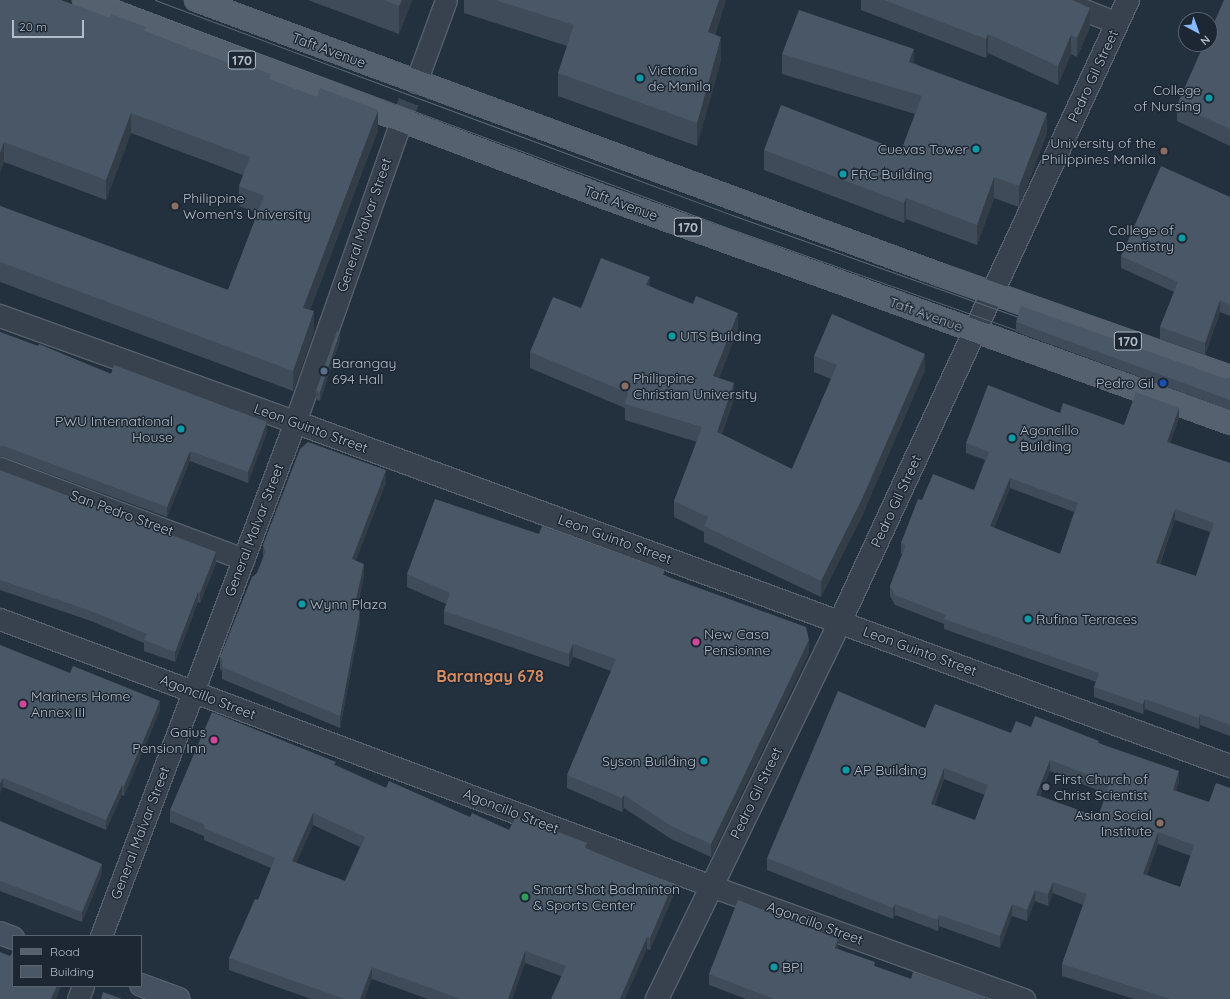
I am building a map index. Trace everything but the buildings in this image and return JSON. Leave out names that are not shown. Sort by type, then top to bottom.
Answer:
[{"type":"main road","name":"Taft Avenue","points":[[84,0],[401,121],[975,332],[1230,423]]},
{"type":"main road","name":"Taft Avenue","points":[[196,0],[993,294],[1230,377]]},
{"type":"main road","points":[[0,933],[12,938]]},
{"type":"main road","points":[[142,985],[179,999]]},
{"type":"street","points":[[416,82],[446,0]]},
{"type":"street","points":[[1059,0],[1117,23]]},
{"type":"street","name":"Pedro Gil Street","points":[[657,999],[840,622],[1128,0]]},
{"type":"street","name":"General Malvar Street","points":[[102,935],[295,422],[401,121]]},
{"type":"street","name":"Leon Guinto Street","points":[[0,316],[295,422],[1230,766]]},
{"type":"street","name":"San Pedro Street","points":[[0,468],[244,559]]},
{"type":"street","name":"Agoncillo Street","points":[[0,618],[711,886],[1024,999]]},
{"type":"street","points":[[78,999],[83,987]]},
{"type":"tunnel","points":[[401,121],[416,82]]},
{"type":"tram line","points":[[116,0],[728,228],[1025,333]]},
{"type":"tram line","points":[[155,0],[732,215],[1029,321]]},
{"type":"place","name":"Victoria de Manila","points":[[640,78]]},
{"type":"place","name":"College of Nursing","points":[[1209,98]]},
{"type":"place","name":"Cuevas Tower","points":[[976,149]]},
{"type":"place","name":"University of the Philippines Manila","points":[[1164,151]]},
{"type":"place","name":"FRC Building","points":[[843,174]]},
{"type":"place","name":"Philippine Women's University","points":[[175,206]]},
{"type":"place","name":"College of Dentistry","points":[[1182,238]]},
{"type":"place","name":"UTS Building","points":[[672,336]]},
{"type":"place","name":"Barangay 694 Hall","points":[[324,371]]},
{"type":"place","name":"Pedro Gil","points":[[1163,383]]},
{"type":"place","name":"Philippine Christian University","points":[[625,386]]},
{"type":"place","name":"PWU International House","points":[[181,429]]},
{"type":"place","name":"Agoncillo Building","points":[[1012,438]]},
{"type":"place","name":"Wynn Plaza","points":[[302,604]]},
{"type":"place","name":"Rufina Terraces","points":[[1028,619]]},
{"type":"place","name":"New Casa Pensionne","points":[[696,642]]},
{"type":"place","name":"Mariners Home Annex III","points":[[23,704]]},
{"type":"place","name":"Gaius Pension Inn","points":[[214,740]]},
{"type":"place","name":"Syson Building","points":[[704,761]]},
{"type":"place","name":"AP Building","points":[[846,770]]},
{"type":"place","name":"First Church of Christ Scientist","points":[[1046,787]]},
{"type":"place","name":"Asian Social Institute","points":[[1160,823]]},
{"type":"place","name":"Smart Shot Badminton & Sports Center","points":[[525,897]]},
{"type":"place","name":"BPI","points":[[774,967]]},
{"type":"district","name":"Barangay 678","points":[[490,676]]}]
